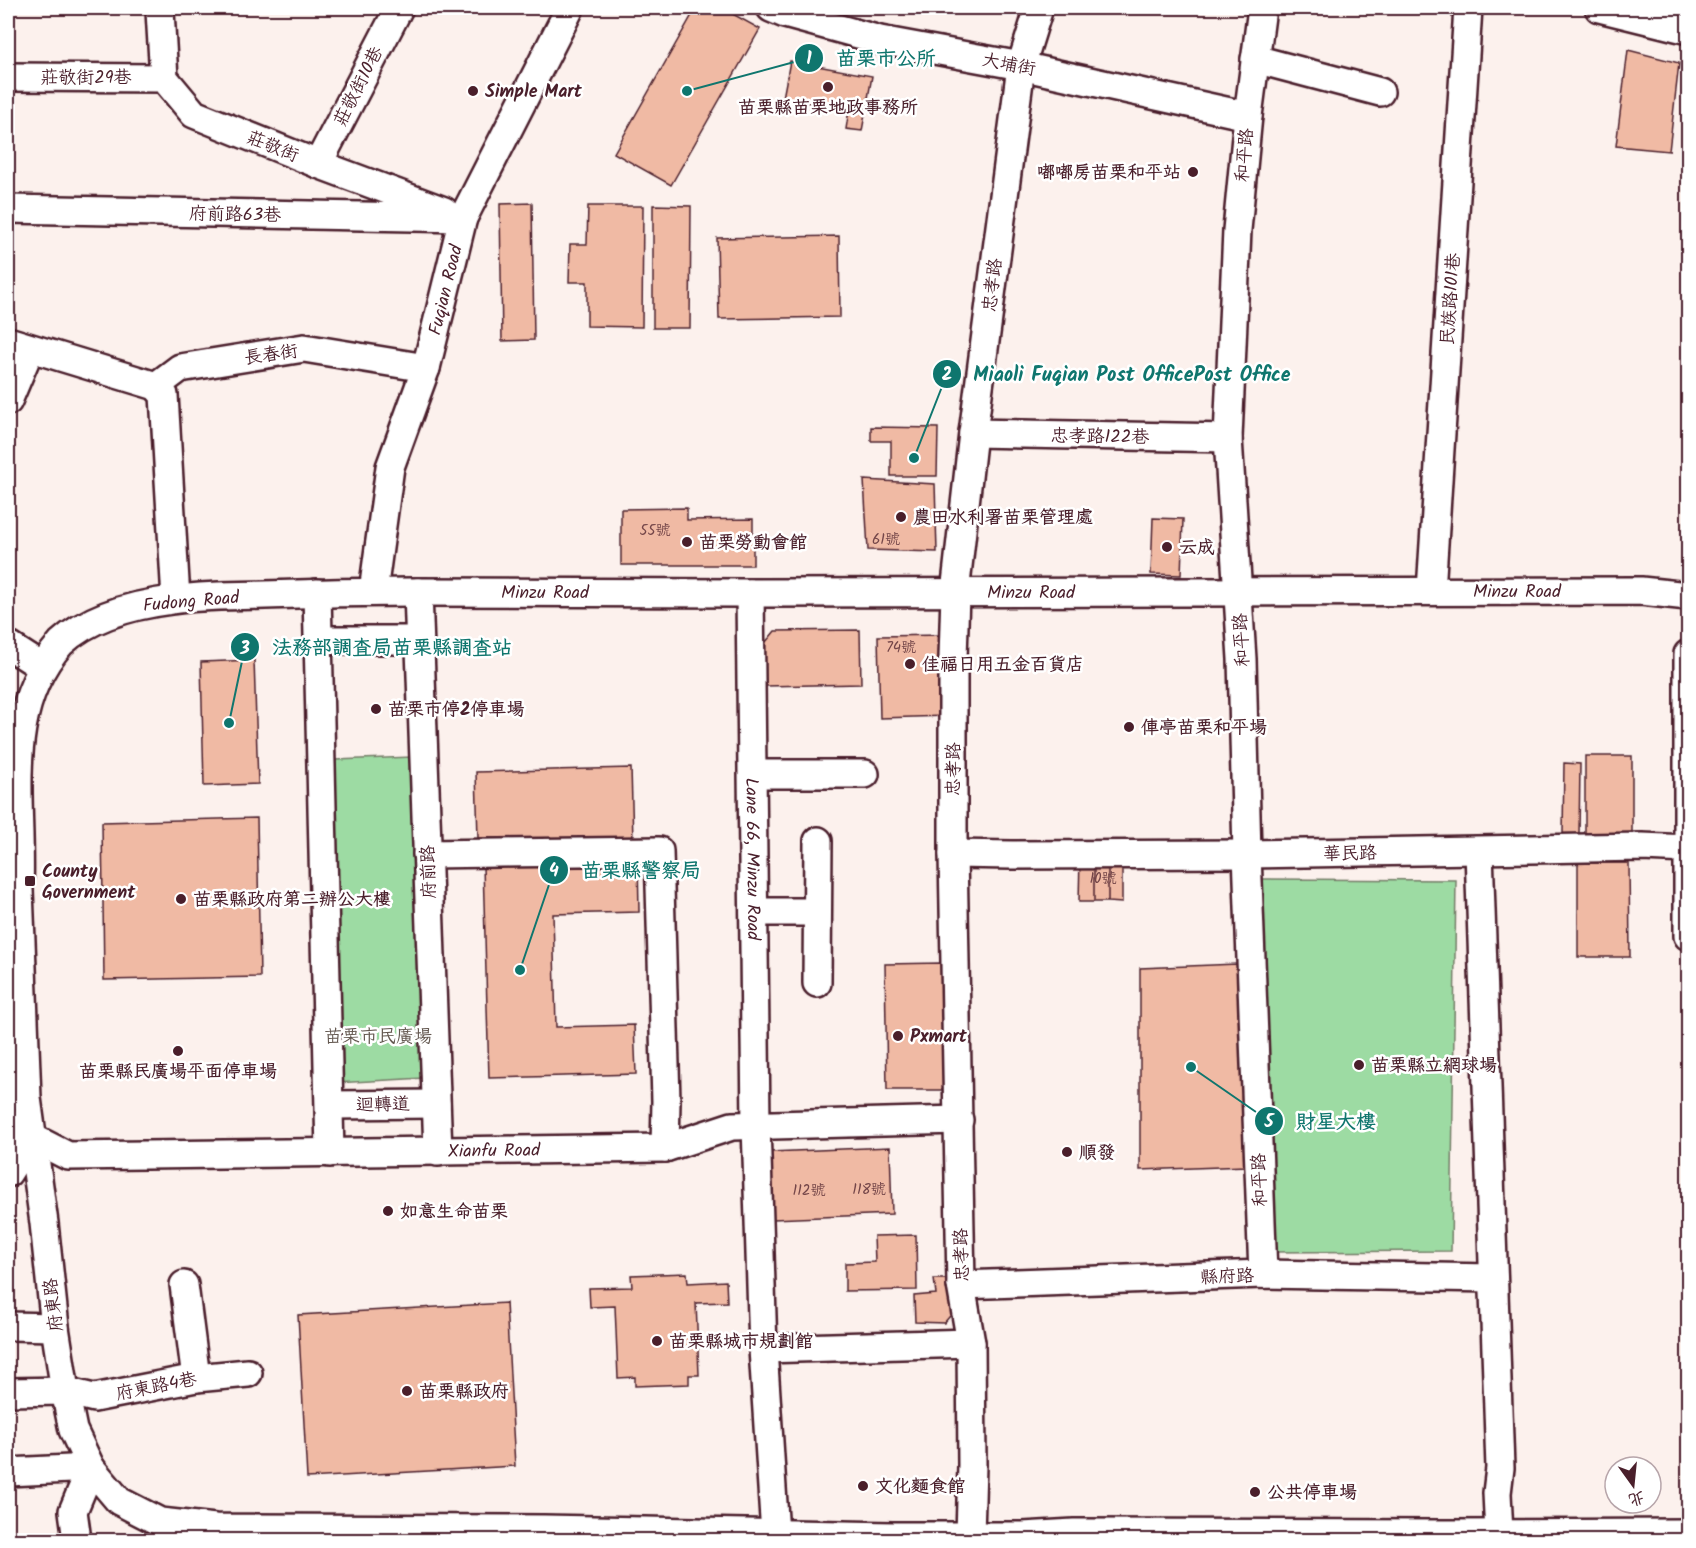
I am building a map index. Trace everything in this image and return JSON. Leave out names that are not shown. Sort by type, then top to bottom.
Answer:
[{"type":"street","points":[[162,8],[160,11],[164,78]]},
{"type":"street","name":"莊敬街10巷","points":[[318,164],[399,8]]},
{"type":"street","name":"Fuqian Road","points":[[373,592],[390,467],[426,368],[463,218],[570,8]]},
{"type":"street","name":"大埔街","points":[[771,8],[785,14],[880,40],[1021,66],[1248,116]]},
{"type":"street","name":"忠孝路","points":[[970,1536],[971,1343],[961,1285],[953,854],[954,593],[1021,66],[1039,8]]},
{"type":"street","name":"和平路","points":[[1262,8],[1248,116],[1236,242],[1228,438],[1242,659],[1263,1274]]},
{"type":"street","name":"民族路101巷","points":[[1431,591],[1468,8]]},
{"type":"street","points":[[1599,8],[1689,30]]},
{"type":"street","points":[[1255,59],[1380,92]]},
{"type":"street","name":"莊敬街29巷","points":[[8,77],[164,78]]},
{"type":"street","name":"莊敬街","points":[[164,78],[194,114],[318,164],[463,218]]},
{"type":"street","name":"府前路63巷","points":[[8,209],[463,218]]},
{"type":"street","points":[[8,401],[19,345],[156,386],[164,395],[176,599]]},
{"type":"street","name":"長春街","points":[[156,386],[180,368],[304,348],[426,368]]},
{"type":"street","name":"忠孝路122巷","points":[[973,433],[1228,438]]},
{"type":"street","name":"Minzu Road","points":[[373,592],[1641,591],[1689,596]]},
{"type":"street","name":"Fudong Road","points":[[13,1140],[27,1098],[16,991],[19,889],[14,866],[12,768],[20,701],[39,665],[63,640],[84,626],[132,606],[176,599],[373,592]]},
{"type":"street","name":"府前路","points":[[418,592],[438,1152]]},
{"type":"street","points":[[317,593],[331,1105],[330,1153]]},
{"type":"street","name":"Lane 66, Minzu Road","points":[[750,593],[756,1125],[763,1349],[775,1534]]},
{"type":"street","points":[[318,640],[419,640]]},
{"type":"street","points":[[8,645],[39,665]]},
{"type":"street","points":[[1689,654],[1689,936]]},
{"type":"street","points":[[753,774],[864,774]]},
{"type":"street","points":[[817,983],[818,841]]},
{"type":"street","name":"華民路","points":[[953,854],[1247,854],[1642,847],[1688,849]]},
{"type":"street","points":[[427,854],[659,851],[666,1101],[665,1148]]},
{"type":"street","points":[[1479,851],[1500,1468],[1497,1493],[1499,1534]]},
{"type":"street","points":[[754,912],[817,912]]},
{"type":"street","name":"迴轉道","points":[[331,1105],[436,1104]]},
{"type":"street","name":"Xianfu Road","points":[[8,1122],[13,1140],[68,1156],[665,1148],[732,1126],[959,1120]]},
{"type":"street","points":[[8,1173],[13,1140]]},
{"type":"street","name":"府東路","points":[[13,1140],[44,1223],[55,1327],[73,1430],[91,1468],[120,1501],[160,1522],[215,1528],[416,1535],[544,1529],[722,1537],[775,1534],[893,1538],[970,1536],[1446,1538],[1499,1534],[1689,1533]]},
{"type":"street","name":"縣府路","points":[[961,1285],[1263,1274],[1493,1278]]},
{"type":"street","points":[[184,1285],[195,1378]]},
{"type":"street","points":[[8,1326],[55,1327]]},
{"type":"street","points":[[763,1349],[971,1343]]},
{"type":"street","name":"府東路4巷","points":[[8,1392],[66,1391],[94,1398],[195,1378],[248,1373]]},
{"type":"street","points":[[8,1472],[91,1468],[73,1511],[77,1540]]},
{"type":"green space","name":"苗栗市民廣場","points":[[412,757],[424,1078],[335,1083],[335,760]]},
{"type":"green space","name":"苗栗縣立網球場","points":[[1260,879],[1456,880],[1451,1251],[1267,1252]]},
{"type":"building","points":[[696,8],[722,8],[760,29],[671,185],[614,153]]},
{"type":"building","points":[[1628,50],[1679,63],[1669,151],[1616,146]]},
{"type":"building","name":"苗栗縣苗栗地政事務所","points":[[790,61],[872,76],[862,131],[846,129],[849,110],[783,98]]},
{"type":"building","points":[[532,203],[534,340],[502,341],[500,204]]},
{"type":"building","points":[[653,205],[691,206],[690,328],[653,328]]},
{"type":"building","points":[[588,206],[643,206],[642,327],[587,326],[587,282],[569,282],[570,244],[587,244]]},
{"type":"building","points":[[839,236],[840,317],[719,319],[717,238]]},
{"type":"building","points":[[871,427],[938,428],[937,476],[891,476],[891,441],[871,441]]},
{"type":"building","name":"農田水利署苗栗管理處","points":[[864,480],[935,484],[937,552],[868,550]]},
{"type":"building","name":"苗栗勞動會館","points":[[687,508],[687,520],[753,519],[753,565],[621,565],[621,509]]},
{"type":"building","name":"云成","points":[[1153,518],[1183,519],[1181,575],[1151,574]]},
{"type":"building","points":[[860,630],[861,684],[765,686],[765,643],[775,631]]},
{"type":"building","points":[[945,635],[947,716],[880,718],[878,636]]},
{"type":"building","points":[[254,660],[258,784],[204,786],[201,662]]},
{"type":"building","points":[[1585,756],[1632,756],[1632,835],[1585,835]]},
{"type":"building","points":[[1564,763],[1580,764],[1579,834],[1563,834]]},
{"type":"building","points":[[631,768],[633,841],[638,859],[639,912],[553,914],[556,1027],[634,1025],[636,1074],[489,1078],[483,866],[502,866],[502,838],[478,838],[476,772]]},
{"type":"building","name":"苗栗縣政府第二辦公大樓","points":[[257,818],[260,977],[104,980],[102,822]]},
{"type":"building","points":[[1080,857],[1094,857],[1094,902],[1079,902]]},
{"type":"building","points":[[1094,857],[1108,857],[1108,902],[1094,902]]},
{"type":"building","points":[[1108,857],[1122,857],[1122,903],[1108,902]]},
{"type":"building","points":[[1578,863],[1629,863],[1630,957],[1578,957]]},
{"type":"building","points":[[942,963],[943,1090],[887,1090],[885,964]]},
{"type":"building","points":[[1237,964],[1246,1166],[1140,1170],[1140,968]]},
{"type":"building","points":[[890,1147],[892,1214],[773,1219],[770,1152]]},
{"type":"building","points":[[916,1235],[917,1290],[845,1291],[845,1263],[875,1262],[874,1236]]},
{"type":"building","name":"苗栗縣城市規劃館","points":[[687,1273],[688,1283],[726,1281],[727,1302],[696,1303],[699,1375],[689,1375],[689,1384],[635,1386],[635,1377],[618,1378],[615,1306],[590,1307],[589,1288],[632,1287],[631,1275]]},
{"type":"building","points":[[934,1279],[955,1279],[955,1310],[944,1323],[915,1322],[914,1296],[936,1294]]},
{"type":"building","name":"苗栗縣政府","points":[[506,1303],[515,1466],[307,1478],[298,1315]]},
{"type":"place","name":"苗栗縣苗栗地政事務所","points":[[828,87]]},
{"type":"place","name":"Simple Mart","points":[[473,91]]},
{"type":"place","name":"苗栗市公所","points":[[687,91]]},
{"type":"place","name":"嘟嘟房苗栗和平站","points":[[1193,172]]},
{"type":"place","name":"Miaoli Fuqian Post OfficePost Office","points":[[914,458]]},
{"type":"place","name":"農田水利署苗栗管理處","points":[[901,517]]},
{"type":"place","name":"苗栗勞動會館","points":[[687,542]]},
{"type":"place","name":"云成","points":[[1167,547]]},
{"type":"place","name":"佳福日用五金百貨店","points":[[910,664]]},
{"type":"place","name":"苗栗市停2停車場","points":[[376,709]]},
{"type":"place","name":"法務部調查局苗栗縣調查站","points":[[229,723]]},
{"type":"place","name":"俥亭苗栗和平場","points":[[1129,727]]},
{"type":"place","name":"County Government","points":[[30,881]]},
{"type":"place","name":"苗栗縣政府第二辦公大樓","points":[[181,899]]},
{"type":"place","name":"苗栗縣警察局","points":[[520,970]]},
{"type":"place","name":"Pxmart","points":[[898,1036]]},
{"type":"place","name":"苗栗縣民廣場平面停車場","points":[[178,1051]]},
{"type":"place","name":"苗栗縣立網球場","points":[[1359,1065]]},
{"type":"place","name":"財星大樓","points":[[1191,1067]]},
{"type":"place","name":"順發","points":[[1067,1152]]},
{"type":"place","name":"如意生命苗栗","points":[[388,1211]]},
{"type":"place","name":"苗栗縣城市規劃館","points":[[657,1341]]},
{"type":"place","name":"苗栗縣政府","points":[[407,1391]]},
{"type":"place","name":"文化麵食館","points":[[863,1486]]},
{"type":"place","name":"公共停車場","points":[[1255,1492]]}]
